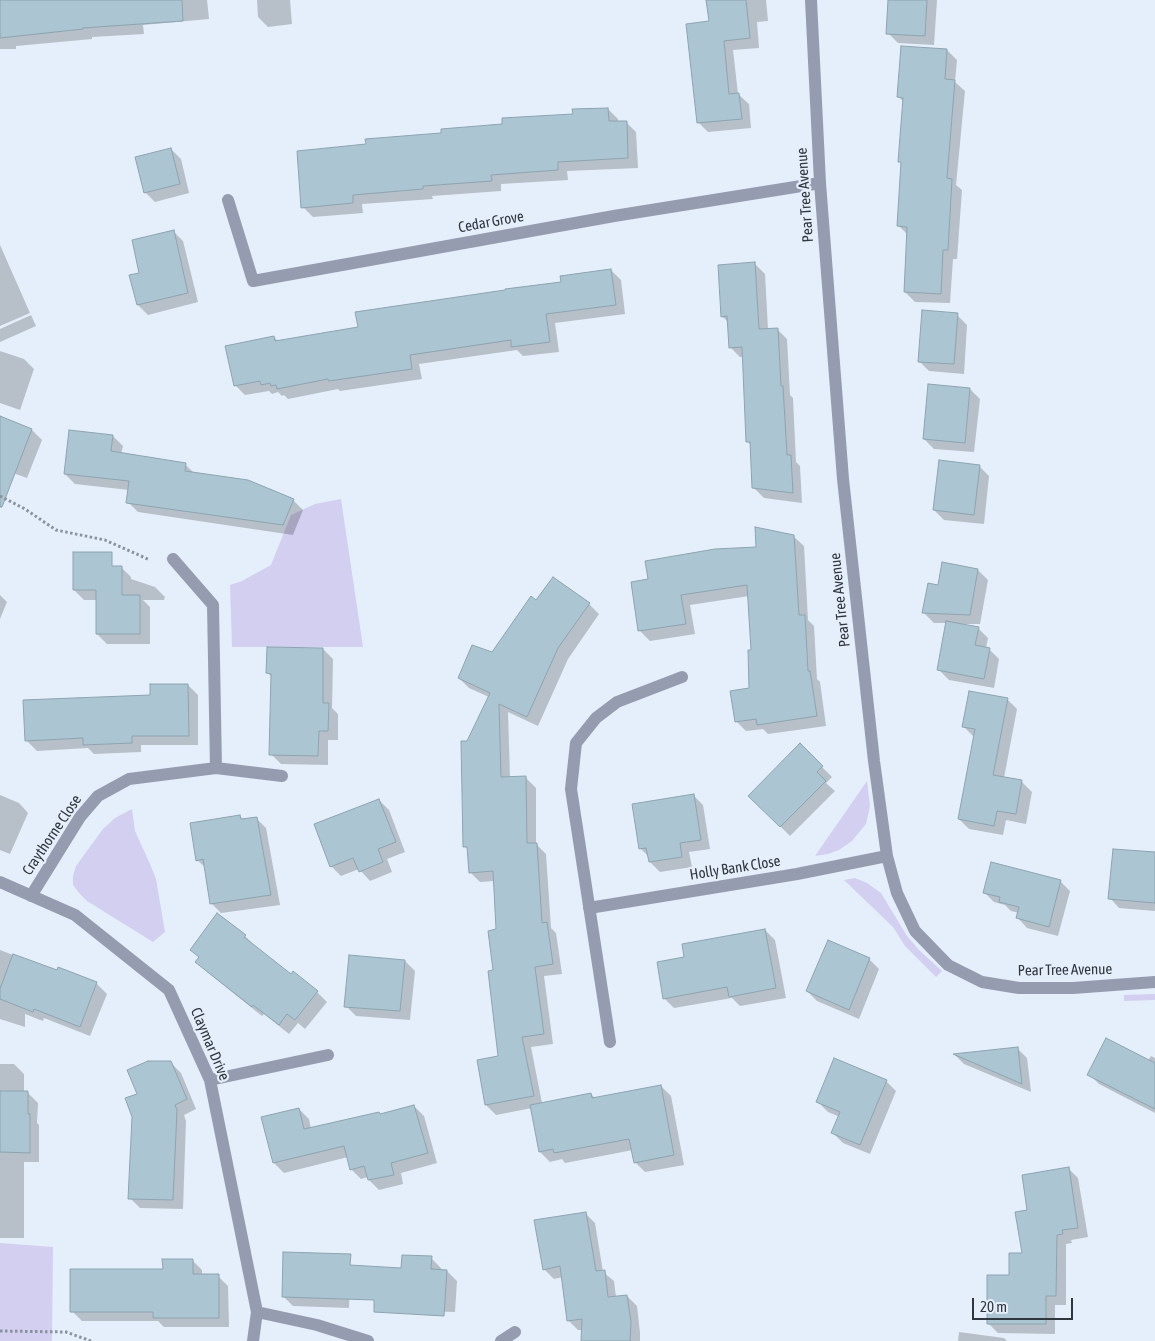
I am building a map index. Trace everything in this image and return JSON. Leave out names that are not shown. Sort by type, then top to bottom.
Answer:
[{"type":"street","name":"Pear Tree Avenue","points":[[811,0],[820,183],[843,479],[873,752],[887,856],[897,893],[915,931],[948,965],[982,982],[1019,988],[1073,988],[1155,982]]},
{"type":"street","name":"Cedar Grove","points":[[228,200],[252,281],[614,216],[820,183]]},
{"type":"street","points":[[173,559],[213,605],[216,768]]},
{"type":"street","points":[[610,1042],[571,789],[576,743],[596,718],[617,702],[682,677]]},
{"type":"street","name":"Craythorne Close","points":[[31,896],[80,818],[98,796],[129,779],[216,768],[282,776]]},
{"type":"street","name":"Holly Bank Close","points":[[589,908],[797,874],[887,856]]},
{"type":"street","name":"Claymar Drive","points":[[0,882],[76,915],[169,990],[210,1080],[257,1312],[253,1341]]},
{"type":"street","points":[[210,1080],[328,1055]]},
{"type":"street","points":[[257,1312],[316,1325],[368,1341]]},
{"type":"street","points":[[501,1341],[515,1332]]},
{"type":"path","points":[[0,496],[25,509],[56,530],[105,540],[162,565],[173,559]]},
{"type":"path","points":[[0,1331],[66,1332],[91,1341]]},
{"type":"shaded area","points":[[341,499],[363,647],[232,647],[230,585],[242,581],[271,565],[291,515],[315,504]]},
{"type":"shaded area","points":[[867,781],[870,806],[866,824],[852,841],[839,850],[815,856]]},
{"type":"shaded area","points":[[132,809],[135,831],[156,879],[165,932],[153,942],[87,901],[73,885],[76,866],[103,829],[115,818]]},
{"type":"shaded area","points":[[855,878],[867,883],[881,893],[907,936],[942,971],[936,977],[905,946],[893,927],[844,880]]},
{"type":"shaded area","points":[[1155,994],[1155,1000],[1124,1001],[1124,995]]},
{"type":"shaded area","points":[[0,1243],[53,1247],[52,1341],[0,1341]]},
{"type":"building","points":[[0,0],[182,0],[183,21],[83,28],[0,38]]},
{"type":"building","points":[[706,0],[746,0],[750,38],[724,41],[729,94],[739,93],[742,119],[697,123],[686,24],[709,21]]},
{"type":"building","points":[[888,0],[927,0],[925,36],[886,34]]},
{"type":"building","points":[[901,46],[947,49],[945,79],[955,80],[947,178],[952,179],[948,250],[943,250],[941,294],[904,292],[907,227],[897,226],[901,162],[898,162],[903,98],[897,97]]},
{"type":"building","points":[[608,108],[609,121],[627,121],[628,158],[558,162],[558,170],[491,175],[492,181],[423,186],[423,189],[353,195],[353,203],[301,208],[297,151],[366,144],[365,139],[441,133],[441,129],[502,124],[502,118],[573,114],[572,109]]},
{"type":"building","points":[[171,148],[180,184],[144,193],[135,157]]},
{"type":"building","points":[[174,230],[188,293],[137,305],[129,275],[139,273],[132,240]]},
{"type":"building","points":[[755,262],[759,329],[778,328],[787,455],[791,455],[793,493],[752,488],[750,442],[746,442],[742,347],[729,348],[727,316],[721,317],[718,265]]},
{"type":"building","points":[[611,269],[616,305],[546,314],[550,342],[511,347],[511,340],[410,355],[412,369],[329,381],[328,379],[277,389],[276,385],[271,386],[270,383],[261,385],[260,381],[234,386],[225,346],[274,336],[275,341],[358,327],[355,312],[561,282],[560,276]]},
{"type":"building","points":[[922,310],[958,313],[954,364],[918,362]]},
{"type":"building","points":[[928,384],[970,388],[965,443],[923,439]]},
{"type":"building","points":[[0,416],[32,429],[2,507],[0,507]]},
{"type":"building","points":[[69,430],[113,435],[111,451],[186,463],[185,471],[248,480],[294,499],[283,525],[126,503],[129,481],[64,474]]},
{"type":"building","points":[[939,460],[980,465],[974,515],[933,510]]},
{"type":"building","points":[[755,527],[794,535],[799,615],[805,615],[808,671],[810,671],[817,716],[757,725],[756,719],[735,722],[730,691],[749,688],[748,650],[751,650],[747,585],[681,595],[686,624],[638,631],[631,582],[648,579],[645,561],[715,549],[756,547]]},
{"type":"building","points":[[73,552],[112,552],[112,566],[122,566],[122,595],[140,595],[140,634],[96,634],[96,590],[73,590]]},
{"type":"building","points":[[942,562],[978,569],[970,615],[922,613],[928,583],[938,585]]},
{"type":"building","points":[[553,577],[590,603],[558,648],[527,717],[499,704],[501,777],[526,776],[527,843],[537,843],[542,923],[547,922],[553,964],[535,967],[544,1034],[522,1037],[534,1096],[485,1105],[477,1060],[498,1056],[488,971],[493,970],[488,931],[496,929],[493,871],[469,873],[467,847],[463,847],[461,741],[467,741],[490,693],[458,678],[472,645],[492,652],[531,596],[536,600]]},
{"type":"building","points":[[946,621],[979,627],[975,645],[990,648],[984,679],[937,670]]},
{"type":"building","points":[[267,647],[323,648],[323,703],[329,703],[328,731],[319,731],[318,756],[269,755],[271,674],[266,673]]},
{"type":"building","points":[[150,684],[188,684],[189,736],[132,736],[132,743],[83,745],[83,738],[25,741],[23,700],[150,695]]},
{"type":"building","points":[[969,691],[1008,698],[993,775],[1022,780],[1016,814],[997,811],[994,826],[958,819],[975,729],[962,727]]},
{"type":"building","points":[[800,743],[823,766],[817,772],[826,781],[780,827],[748,796]]},
{"type":"building","points":[[694,794],[701,840],[680,843],[682,857],[649,862],[646,848],[639,849],[632,804]]},
{"type":"building","points":[[379,799],[396,842],[378,849],[383,862],[359,872],[353,858],[330,867],[314,824]]},
{"type":"building","points":[[240,815],[241,819],[257,817],[271,895],[210,904],[203,859],[196,861],[190,823]]},
{"type":"building","points":[[1113,849],[1155,852],[1155,903],[1108,899]]},
{"type":"building","points":[[991,862],[1061,880],[1049,927],[1016,918],[1019,907],[999,902],[1000,897],[983,893]]},
{"type":"building","points":[[217,913],[291,974],[293,971],[318,991],[295,1020],[287,1014],[279,1025],[253,1005],[252,1007],[195,962],[199,957],[190,950]]},
{"type":"building","points":[[765,929],[776,988],[729,997],[727,987],[663,999],[657,962],[684,957],[682,944]]},
{"type":"building","points":[[828,940],[870,958],[849,1010],[806,991]]},
{"type":"building","points":[[13,954],[57,970],[58,967],[97,982],[80,1027],[34,1009],[33,1012],[0,999],[0,989]]},
{"type":"building","points":[[349,955],[405,960],[400,1011],[344,1007]]},
{"type":"building","points":[[1106,1038],[1155,1063],[1155,1109],[1087,1075]]},
{"type":"building","points":[[1018,1047],[1022,1084],[953,1054]]},
{"type":"building","points":[[834,1058],[887,1080],[860,1145],[831,1133],[840,1112],[816,1102]]},
{"type":"building","points":[[148,1061],[171,1061],[187,1099],[175,1105],[177,1110],[173,1200],[128,1199],[132,1117],[125,1098],[137,1094],[127,1070]]},
{"type":"building","points":[[661,1085],[674,1155],[634,1163],[629,1139],[554,1153],[553,1149],[539,1152],[530,1105],[591,1093],[592,1098]]},
{"type":"building","points":[[0,1091],[28,1091],[30,1153],[0,1152]]},
{"type":"building","points":[[414,1105],[428,1153],[391,1163],[394,1175],[368,1180],[364,1166],[350,1170],[344,1146],[273,1163],[261,1117],[299,1108],[304,1129],[379,1112],[380,1114]]},
{"type":"building","points":[[1069,1167],[1078,1228],[1062,1230],[1063,1234],[1057,1235],[1056,1296],[1046,1296],[1046,1324],[987,1324],[987,1275],[1009,1275],[1009,1253],[1022,1253],[1015,1212],[1027,1210],[1022,1175]]},
{"type":"building","points":[[586,1212],[596,1271],[605,1270],[608,1297],[627,1295],[631,1322],[630,1341],[581,1341],[582,1319],[567,1321],[560,1266],[543,1270],[534,1220]]},
{"type":"building","points":[[283,1252],[351,1254],[350,1265],[401,1268],[402,1255],[432,1256],[431,1269],[447,1270],[444,1316],[374,1312],[374,1300],[282,1297]]},
{"type":"building","points":[[162,1259],[193,1259],[193,1274],[219,1274],[219,1318],[153,1318],[153,1312],[70,1312],[70,1269],[163,1269]]}]
